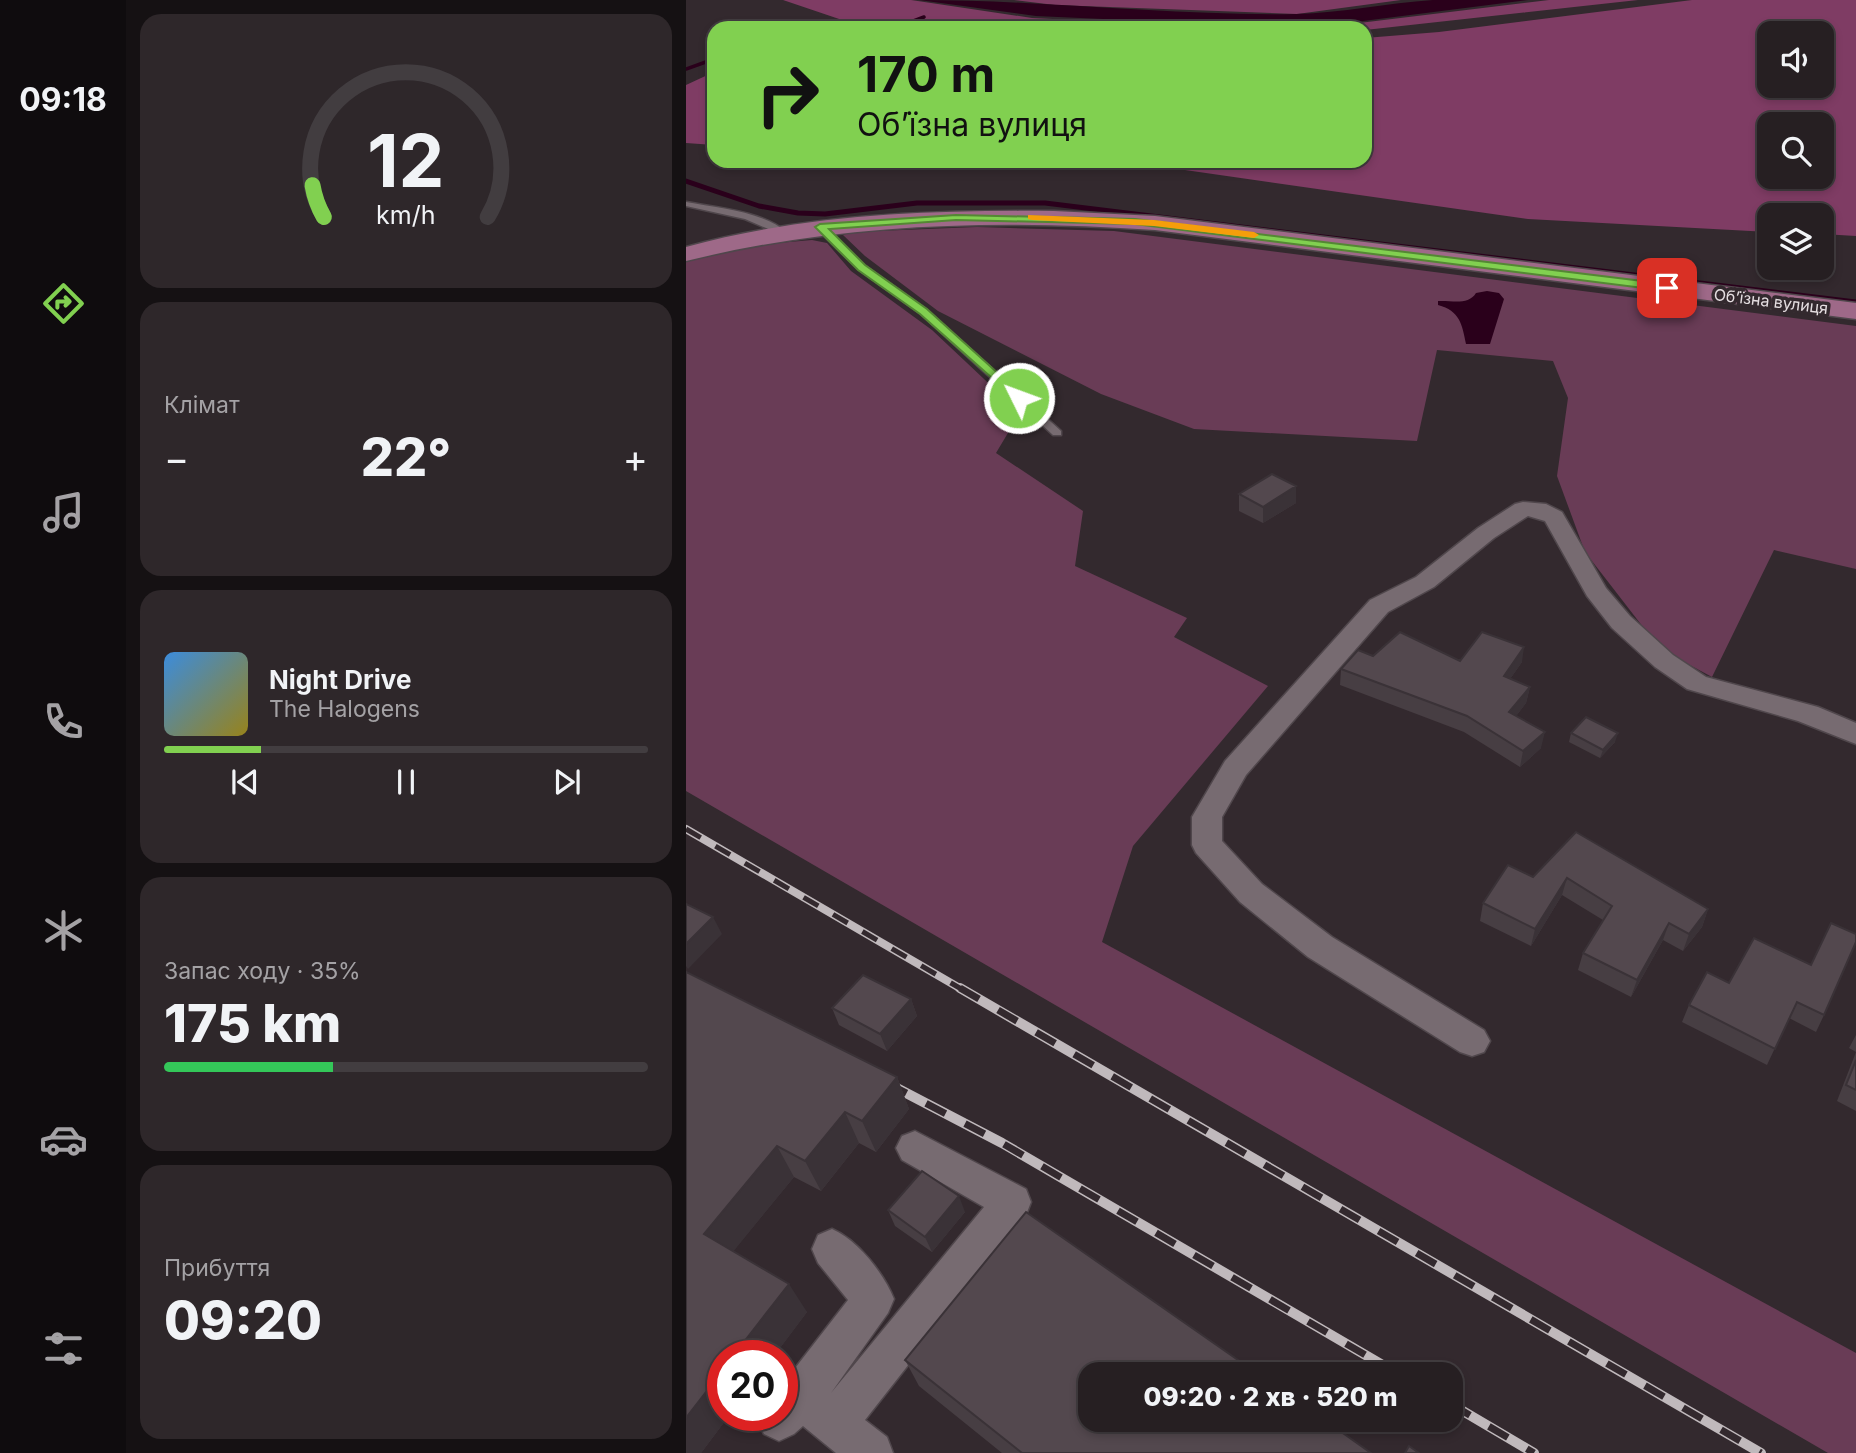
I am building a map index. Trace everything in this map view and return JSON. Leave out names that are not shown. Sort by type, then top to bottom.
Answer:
[{"type":"main road","name":"Обʼїзна вулиця","points":[[686,254],[783,232],[820,227],[956,218],[1096,219],[1154,223],[1856,311]]},
{"type":"street","points":[[1472,1041],[1320,947],[1251,894],[1207,845],[1207,817],[1235,768],[1379,606],[1425,582],[1486,533],[1523,509],[1538,509],[1554,517],[1563,529],[1596,591],[1621,622],[1664,661],[1697,683],[1808,714],[1856,734]]},
{"type":"street","points":[[834,1423],[1012,1202],[915,1147]]},
{"type":"street","points":[[832,1249],[874,1299],[914,1324]]},
{"type":"street","points":[[871,1453],[834,1423],[790,1408],[874,1299]]},
{"type":"lane","points":[[686,204],[747,217],[770,224],[783,232]]},
{"type":"lane","points":[[820,227],[837,240],[862,267],[923,312],[1057,433]]},
{"type":"shaded area","points":[[783,0],[911,0],[1032,18],[1094,21],[845,21]]},
{"type":"shaded area","points":[[919,0],[1013,2],[1202,13],[1296,14],[1433,0],[1528,0],[1363,21],[1149,21],[1036,16]]},
{"type":"shaded area","points":[[1014,0],[1401,0],[1297,14],[1055,5]]},
{"type":"shaded area","points":[[1549,0],[1638,0],[1372,29],[1372,21]]},
{"type":"shaded area","points":[[1692,0],[1856,0],[1856,236],[1834,235],[1834,203],[1757,203],[1757,231],[1528,219],[1165,168],[1372,168],[1372,37],[1439,32]]},
{"type":"shaded area","points":[[707,75],[707,144],[686,143],[686,85]]},
{"type":"shaded area","points":[[977,227],[1114,231],[1856,326],[1856,569],[1774,550],[1712,677],[1660,649],[1585,552],[1557,476],[1568,398],[1553,361],[1437,350],[1417,441],[1194,429],[1101,394],[938,311],[865,256],[843,235],[852,232]]},
{"type":"shaded area","points":[[812,240],[827,243],[851,271],[932,330],[1020,413],[996,453],[1083,511],[1075,566],[1187,618],[1174,637],[1268,686],[1133,846],[1102,942],[1856,1353],[1856,1453],[1828,1453],[686,791],[686,261],[766,244]]},
{"type":"shaded area","points":[[1476,293],[1499,293],[1504,299],[1490,344],[1466,344],[1459,319],[1451,311],[1438,305],[1438,301],[1469,300]]},
{"type":"building","points":[[1272,474],[1296,486],[1263,507],[1239,494]]},
{"type":"building","points":[[1400,632],[1460,661],[1482,632],[1524,647],[1504,676],[1530,687],[1509,712],[1545,732],[1523,751],[1467,716],[1341,669],[1358,650],[1373,656]]},
{"type":"building","points":[[1586,717],[1618,733],[1603,750],[1571,733]]},
{"type":"building","points":[[1576,832],[1708,909],[1689,934],[1669,923],[1637,980],[1583,953],[1612,906],[1567,878],[1535,929],[1483,903],[1508,865],[1533,877]]},
{"type":"building","points":[[686,904],[713,917],[686,944]]},
{"type":"building","points":[[1831,923],[1856,934],[1856,942],[1824,1015],[1797,1002],[1775,1049],[1689,1005],[1707,972],[1729,983],[1754,938],[1811,965]]},
{"type":"building","points":[[686,972],[897,1077],[862,1121],[845,1112],[805,1161],[777,1146],[704,1234],[789,1284],[745,1340],[707,1340],[707,1391],[686,1418]]},
{"type":"building","points":[[863,975],[911,999],[880,1034],[832,1008]]},
{"type":"building","points":[[1856,1060],[1856,1090],[1846,1085]]},
{"type":"building","points":[[922,1171],[959,1196],[925,1237],[888,1210]]},
{"type":"building","points":[[1026,1212],[1241,1362],[1078,1362],[1078,1432],[1341,1432],[1371,1453],[1022,1453],[905,1360]]},
{"type":"building","points":[[1409,1446],[1419,1453],[1405,1453]]},
{"type":"waterway","points":[[913,21],[924,17]]},
{"type":"waterway","points":[[686,69],[707,62]]},
{"type":"waterway","points":[[686,181],[759,206],[798,213],[825,214],[917,203],[1045,203],[1856,302]]},
{"type":"railway","points":[[686,829],[963,990]]},
{"type":"railway","points":[[960,988],[1761,1453]]},
{"type":"railway","points":[[887,1083],[1002,1143],[1377,1362]]},
{"type":"railway","points":[[1463,1411],[1534,1453]]},
{"type":"slow traffic","points":[[1032,217],[1154,223],[1254,235]]},
{"type":"route","points":[[1019,398],[923,312],[862,267],[837,240],[820,227],[956,218],[1135,221],[1667,288]]}]
